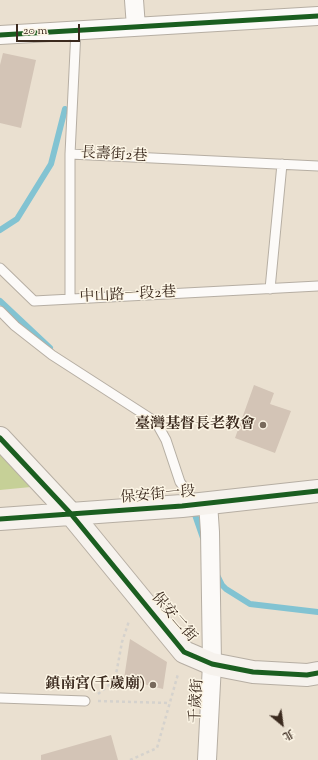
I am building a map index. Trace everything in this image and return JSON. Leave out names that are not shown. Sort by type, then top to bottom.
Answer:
[{"type":"street","points":[[134,0],[136,27]]},
{"type":"street","points":[[0,35],[318,16]]},
{"type":"street","name":"保安二街","points":[[0,438],[71,514],[184,652],[212,664],[253,672],[307,675],[318,673]]},
{"type":"street","name":"保安街一段","points":[[0,519],[195,504],[318,491]]},
{"type":"street","name":"千歲街","points":[[195,504],[210,544],[212,664],[208,760]]},
{"type":"lane","name":"長壽街2巷","points":[[76,30],[70,154],[318,166]]},
{"type":"lane","points":[[70,154],[70,299]]},
{"type":"lane","points":[[270,288],[282,164]]},
{"type":"lane","name":"中山路一段2巷","points":[[0,268],[34,301],[318,286]]},
{"type":"lane","points":[[0,311],[15,326],[52,355],[156,422],[166,440],[181,484],[195,504]]},
{"type":"lane","points":[[0,698],[86,701]]},
{"type":"path","points":[[86,701],[115,680],[122,642],[138,595]]},
{"type":"path","points":[[130,760],[157,748],[184,652]]},
{"type":"path","points":[[86,701],[170,703]]},
{"type":"green space","points":[[0,448],[31,487],[0,490]]},
{"type":"building","points":[[3,53],[36,60],[21,128],[0,123],[0,65]]},
{"type":"building","name":"臺灣基督長老教會","points":[[254,385],[274,393],[270,404],[291,411],[275,453],[235,438]]},
{"type":"building","points":[[130,639],[167,662],[163,689],[124,679]]},
{"type":"building","points":[[111,735],[118,760],[41,760],[41,755]]},
{"type":"waterway","points":[[0,230],[17,219],[51,164],[65,109]]},
{"type":"waterway","points":[[0,301],[50,348]]},
{"type":"waterway","points":[[193,509],[203,538]]},
{"type":"waterway","points":[[217,575],[222,585],[226,589],[250,604],[318,612]]},
{"type":"cycle path","points":[[0,35],[318,16]]},
{"type":"cycle path","points":[[0,438],[71,514],[184,652],[212,664],[253,672],[307,675],[318,673]]},
{"type":"cycle path","points":[[0,519],[182,506],[318,491]]},
{"type":"place","name":"臺灣基督長老教會","points":[[263,425]]},
{"type":"place","name":"鎮南宮(千歲廟)","points":[[153,685]]}]
